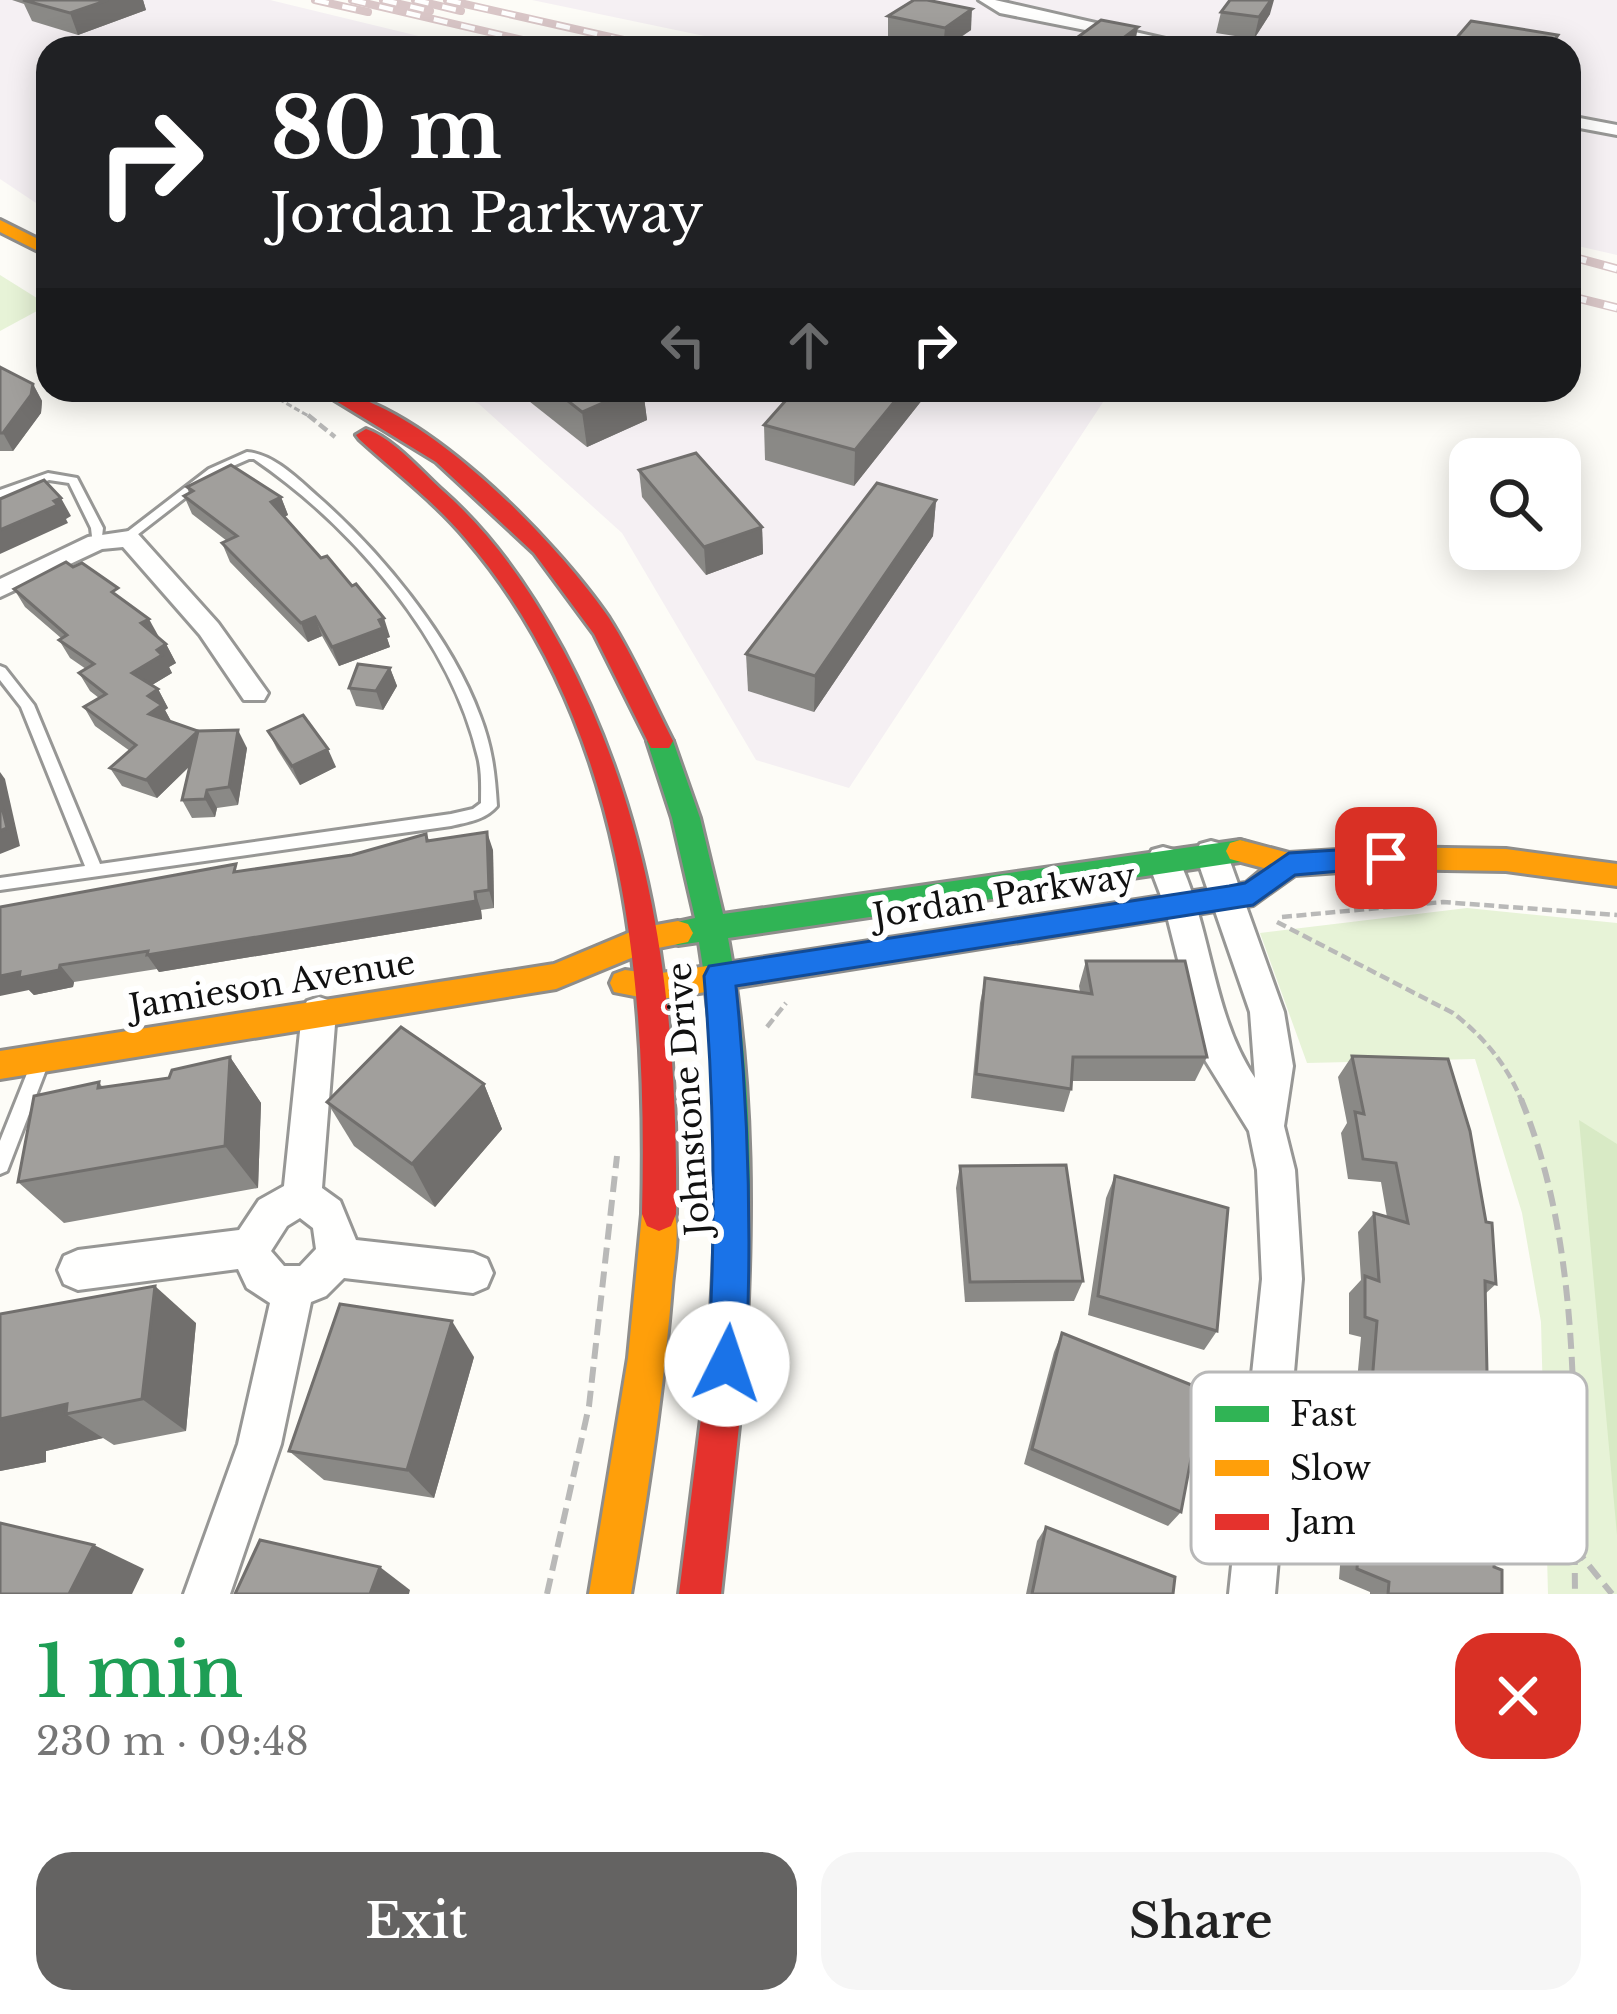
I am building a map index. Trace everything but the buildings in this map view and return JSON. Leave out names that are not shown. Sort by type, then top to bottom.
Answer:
[{"type":"main road","points":[[0,225],[36,244]]},
{"type":"main road","name":"Johnstone Drive","points":[[322,402],[393,455],[447,504],[497,560],[547,630],[578,690],[632,849],[655,987],[663,1200],[654,1324],[634,1474],[610,1594]]},
{"type":"main road","name":"Johnstone Drive","points":[[352,402],[393,422],[457,466],[527,530],[608,632],[670,757],[720,976],[731,1108],[734,1229],[720,1444],[700,1594]]},
{"type":"main road","name":"Jordan Parkway","points":[[650,937],[1236,850],[1289,864],[1386,858],[1506,860],[1617,875]]},
{"type":"main road","name":"Jordan Parkway","points":[[655,987],[1253,893],[1289,864]]},
{"type":"main road","name":"Jamieson Avenue","points":[[0,1065],[556,976],[650,937]]},
{"type":"main road","name":"Jamieson Avenue","points":[[556,976],[655,987]]},
{"type":"street","points":[[986,0],[1000,9],[1137,36]]},
{"type":"street","points":[[1581,123],[1617,130]]},
{"type":"street","points":[[0,590],[117,540],[209,628],[254,693]]},
{"type":"street","points":[[1211,853],[1267,1012],[1276,1066],[1266,1126]]},
{"type":"street","points":[[1162,859],[1180,904],[1220,1055],[1266,1126],[1276,1170],[1282,1280],[1273,1372]]},
{"type":"street","points":[[302,1196],[320,1012]]},
{"type":"street","points":[[78,1270],[250,1248],[273,1213],[302,1196]]},
{"type":"street","points":[[250,1248],[261,1274],[275,1285],[293,1289],[326,1273],[337,1257],[337,1228],[323,1207],[302,1196]]},
{"type":"street","points":[[337,1257],[473,1273]]},
{"type":"street","points":[[207,1594],[237,1521],[277,1394],[293,1289]]},
{"type":"street","points":[[1252,1594],[1255,1564]]},
{"type":"lane","points":[[0,494],[48,476],[73,480],[97,528],[117,540],[229,462],[257,456],[282,470],[351,528],[414,610],[464,696],[492,782],[489,806],[451,820],[0,884]]},
{"type":"lane","points":[[0,671],[27,705],[94,868]]},
{"type":"lane","points":[[0,1165],[41,1058]]},
{"type":"path","points":[[285,402],[340,441]]},
{"type":"path","points":[[1566,1372],[1561,1255],[1552,1192],[1531,1113],[1506,1063],[1478,1032],[1438,1000],[1311,946],[1272,918],[1443,902],[1617,915]]},
{"type":"path","points":[[548,1594],[589,1406],[617,1152]]},
{"type":"path","points":[[1587,1562],[1612,1594]]},
{"type":"path","points":[[1574,1564],[1575,1594]]},
{"type":"shaded area","points":[[0,0],[270,0],[418,36],[36,36],[36,203],[0,179]]},
{"type":"shaded area","points":[[532,0],[1617,0],[1617,255],[1581,247],[1581,36],[704,36]]},
{"type":"shaded area","points":[[474,402],[1103,402],[849,788],[756,760],[622,533]]},
{"type":"green space","points":[[0,275],[36,298],[36,312],[0,331]]},
{"type":"green space","points":[[1467,908],[1617,923],[1617,1594],[1548,1594],[1547,1564],[1587,1564],[1587,1372],[1542,1372],[1541,1322],[1522,1213],[1475,1059],[1307,1063],[1260,933]]},
{"type":"green space","points":[[1579,1120],[1617,1144],[1617,1535]]},
{"type":"railway","points":[[315,0],[368,12]]},
{"type":"railway","points":[[352,0],[506,36]]},
{"type":"railway","points":[[383,0],[430,11]]},
{"type":"railway","points":[[415,0],[461,11]]},
{"type":"railway","points":[[447,0],[606,36]]},
{"type":"railway","points":[[1581,259],[1617,269]]},
{"type":"railway","points":[[1581,299],[1617,308]]},
{"type":"traffic: fast","points":[[660,741],[686,818],[720,975],[733,1137],[725,1379]]},
{"type":"traffic: fast","points":[[678,933],[1240,851]]},
{"type":"traffic: slow","points":[[0,225],[36,244]]},
{"type":"traffic: slow","points":[[1240,851],[1289,864],[1386,858],[1506,860],[1617,875]]},
{"type":"traffic: slow","points":[[625,983],[655,987],[1253,893],[1289,864]]},
{"type":"traffic: slow","points":[[0,1065],[556,976],[650,937],[678,933]]},
{"type":"traffic: slow","points":[[610,1594],[647,1358],[659,1214]]},
{"type":"traffic: jam","points":[[352,402],[444,458],[542,548],[606,633],[660,741]]},
{"type":"traffic: jam","points":[[366,435],[444,503],[486,548],[537,623],[577,701],[609,781],[632,864],[648,950],[661,1125],[659,1214]]},
{"type":"traffic: jam","points":[[700,1594],[725,1379]]},
{"type":"route","points":[[727,1364],[734,1229],[731,1108],[720,976],[1253,893],[1289,864],[1386,858]]}]
